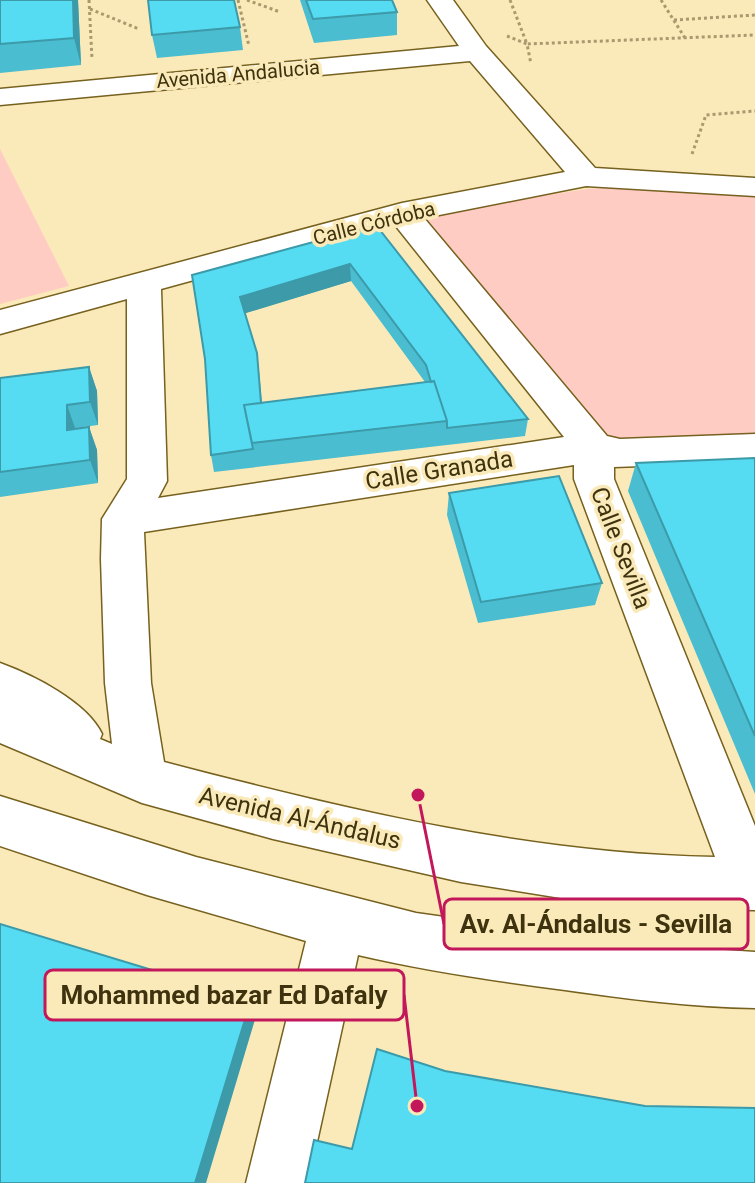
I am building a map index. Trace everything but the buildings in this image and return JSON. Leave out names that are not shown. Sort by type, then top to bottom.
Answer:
[{"type":"street","points":[[440,0],[477,52],[586,177]]},
{"type":"street","name":"Avenida Andalucia","points":[[0,97],[477,52]]},
{"type":"street","name":"Calle Córdoba","points":[[0,322],[402,213],[586,177],[755,187]]},
{"type":"street","points":[[402,213],[594,447]]},
{"type":"street","points":[[142,780],[128,683],[123,519],[147,481],[144,284]]},
{"type":"street","name":"Calle Granada","points":[[123,519],[594,447],[620,454],[755,448]]},
{"type":"street","name":"Calle Sevilla","points":[[594,447],[594,479],[754,884]]},
{"type":"street","points":[[0,684],[26,697],[142,780]]},
{"type":"street","name":"Avenida Al-Ándalus","points":[[0,721],[142,780],[273,815],[461,856],[561,872],[690,883],[754,884]]},
{"type":"street","points":[[0,821],[198,884],[338,922],[451,947],[642,973],[755,980]]},
{"type":"street","points":[[277,1183],[338,922]]},
{"type":"path","points":[[89,0],[94,88]]},
{"type":"path","points":[[238,0],[255,73]]},
{"type":"path","points":[[247,0],[280,12]]},
{"type":"path","points":[[510,0],[527,44],[755,35]]},
{"type":"path","points":[[661,0],[685,38]]},
{"type":"path","points":[[90,9],[139,29]]},
{"type":"path","points":[[674,20],[755,15]]},
{"type":"path","points":[[688,167],[706,115],[755,111]]},
{"type":"shaded area","points":[[0,149],[69,286],[0,304]]},
{"type":"shaded area","points":[[652,186],[755,195],[755,441],[613,447],[424,222],[434,212],[587,189]]},
{"type":"place","name":"Av. Al-Ándalus - Sevilla","points":[[418,795]]},
{"type":"place","name":"Mohammed bazar Ed Dafaly","points":[[417,1106]]}]
